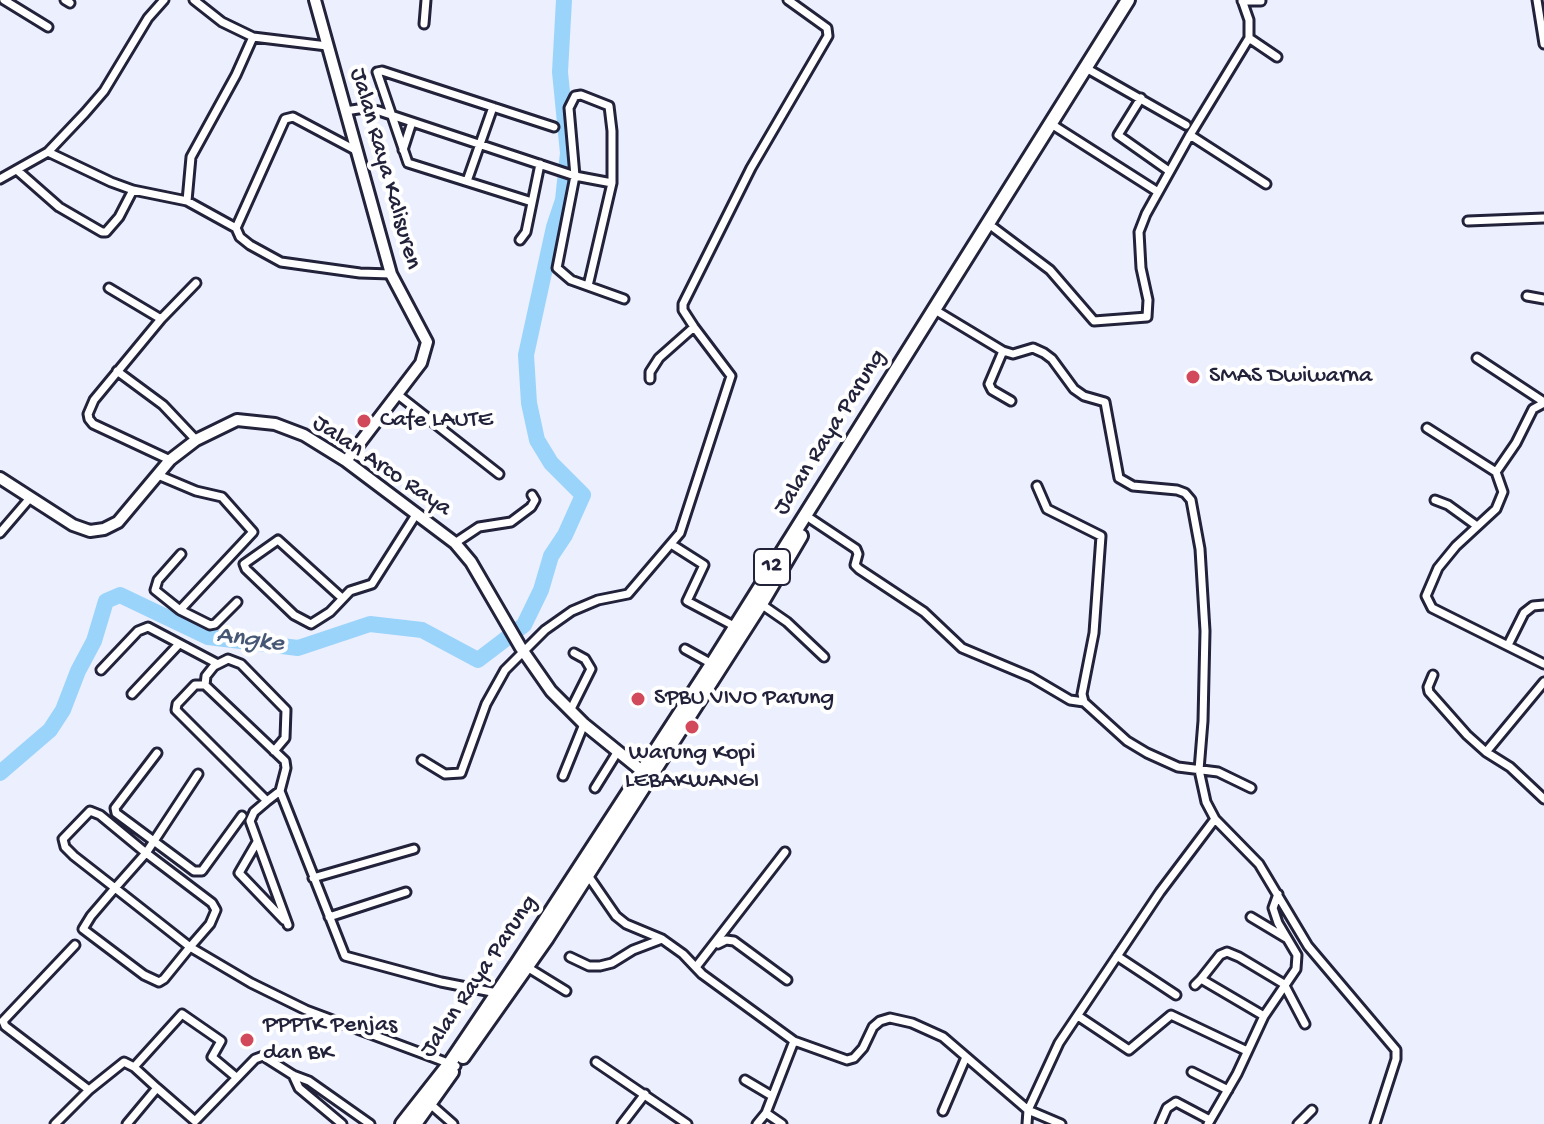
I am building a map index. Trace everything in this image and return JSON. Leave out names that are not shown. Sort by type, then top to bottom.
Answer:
[{"type":"highway","name":"Jalan Raya Parung","points":[[415,1124],[453,1064],[527,967],[542,935],[642,771],[994,228],[1128,0]]},
{"type":"highway","name":"Jalan Raya Parung","points":[[453,1064],[497,993],[587,874],[761,604],[938,312],[1134,0]]},
{"type":"highway","name":"Jalan Raya Parung","points":[[402,1124],[427,1101]]},
{"type":"main road","name":"Jalan Raya Kalisuren","points":[[315,0],[391,274],[427,342],[421,363],[346,461]]},
{"type":"main road","name":"Jalan Arco Raya","points":[[0,478],[73,525],[90,531],[118,522],[170,460],[196,440],[237,420],[258,420],[304,435],[346,461],[455,543],[471,562],[522,650]]},
{"type":"main road","points":[[522,650],[551,691],[570,711],[642,771]]},
{"type":"street","points":[[4,0],[48,27]]},
{"type":"street","points":[[0,179],[48,152],[104,91],[148,18],[164,0]]},
{"type":"street","points":[[194,0],[222,22],[253,37],[327,46]]},
{"type":"street","points":[[424,24],[426,0]]},
{"type":"street","points":[[422,760],[445,774],[461,773],[494,688],[522,650],[572,611],[598,600],[628,594],[680,533],[731,376],[683,310],[686,294],[758,156],[828,36],[823,24],[788,0]]},
{"type":"street","points":[[1537,0],[1544,44]]},
{"type":"street","points":[[994,228],[1050,270],[1094,321],[1144,319],[1149,311],[1141,268],[1139,232],[1169,171],[1249,38],[1249,20],[1242,1],[1261,1]]},
{"type":"street","points":[[187,201],[191,157],[253,37]]},
{"type":"street","points":[[1249,38],[1277,57]]},
{"type":"street","points":[[1089,69],[1186,125]]},
{"type":"street","points":[[532,202],[405,161],[377,72],[382,71],[554,127]]},
{"type":"street","points":[[588,286],[612,183],[610,110],[605,104],[581,95],[575,96],[569,108],[573,175],[557,268],[564,277],[588,286],[624,299]]},
{"type":"street","points":[[1141,98],[1118,135],[1169,171]]},
{"type":"street","points":[[467,181],[493,107]]},
{"type":"street","points":[[345,111],[365,108],[389,114],[573,175],[612,183]]},
{"type":"street","points":[[236,228],[283,122],[289,116],[359,152]]},
{"type":"street","points":[[402,152],[412,122]]},
{"type":"street","points":[[1056,127],[1158,192]]},
{"type":"street","points":[[1190,135],[1266,184]]},
{"type":"street","points":[[48,152],[133,190],[187,201],[236,228],[240,237],[250,245],[281,262],[391,274]]},
{"type":"street","points":[[520,240],[526,232],[540,164]]},
{"type":"street","points":[[18,171],[59,207],[102,232],[106,232],[119,217],[133,190]]},
{"type":"street","points":[[1468,221],[1544,218]]},
{"type":"street","points":[[170,460],[93,424],[88,414],[94,400],[117,371],[196,283]]},
{"type":"street","points":[[109,288],[161,319]]},
{"type":"street","points":[[1527,296],[1544,299]]},
{"type":"street","points":[[938,312],[1003,351],[1013,354],[1033,348],[1044,353],[1077,392],[1105,402],[1119,478],[1125,483],[1177,490],[1191,500],[1200,549],[1205,631],[1199,770],[1206,802],[1215,819],[1259,864],[1308,946],[1396,1050],[1396,1059],[1375,1124]]},
{"type":"street","points":[[650,379],[650,372],[659,358],[694,327]]},
{"type":"street","points":[[1003,351],[989,384],[992,390],[1011,401]]},
{"type":"street","points":[[1477,358],[1544,403],[1533,409],[1516,443],[1496,472]]},
{"type":"street","points":[[117,371],[163,405],[196,440]]},
{"type":"street","points":[[397,394],[499,474]]},
{"type":"street","points":[[1427,428],[1496,472],[1503,492],[1496,509],[1438,568],[1426,596],[1432,608],[1543,661]]},
{"type":"street","points":[[158,475],[196,491],[222,497],[253,532],[180,610]]},
{"type":"street","points":[[1037,486],[1047,509],[1101,536],[1094,633],[1082,694],[1084,702],[1127,741],[1178,767],[1218,772],[1251,788]]},
{"type":"street","points":[[455,543],[479,527],[511,522],[531,507],[535,500],[532,495]]},
{"type":"street","points":[[0,533],[30,498]]},
{"type":"street","points":[[1435,500],[1448,505],[1477,526]]},
{"type":"street","points":[[342,598],[278,540],[244,564],[306,623],[311,624],[330,612],[356,588],[372,584],[417,513]]},
{"type":"street","points":[[811,519],[856,549],[855,565],[859,569],[924,612],[962,648],[1031,677],[1070,700],[1084,702]]},
{"type":"street","points":[[671,544],[704,565],[687,601],[734,626]]},
{"type":"street","points":[[181,554],[158,580],[155,590],[180,610],[210,625],[215,624],[237,602]]},
{"type":"street","points":[[761,604],[787,622],[824,657]]},
{"type":"street","points":[[1508,645],[1524,613],[1533,606],[1544,605]]},
{"type":"street","points":[[101,670],[145,627],[218,664]]},
{"type":"street","points":[[132,694],[179,644]]},
{"type":"street","points":[[685,649],[712,664]]},
{"type":"street","points":[[570,711],[591,669],[585,659],[574,653]]},
{"type":"street","points":[[205,685],[206,676],[218,664],[228,659],[237,662],[285,708],[285,738],[274,751]]},
{"type":"street","points":[[1433,675],[1429,692],[1467,735],[1510,767],[1544,799]]},
{"type":"street","points":[[1486,752],[1544,682]]},
{"type":"street","points":[[267,801],[176,710],[177,704],[195,685],[205,685],[285,761],[280,791],[345,956],[441,982],[497,993]]},
{"type":"street","points":[[563,776],[584,724]]},
{"type":"street","points":[[595,788],[618,751]]},
{"type":"street","points":[[157,753],[115,808],[116,813],[194,871],[202,871],[242,816]]},
{"type":"street","points":[[198,774],[146,853],[115,888],[83,929],[153,982],[164,979],[190,947],[210,924],[216,910],[212,903],[146,853],[95,812],[90,811],[63,839],[65,847],[115,888],[190,947],[251,983],[306,1010],[453,1064]]},
{"type":"street","points":[[257,842],[239,873],[288,925],[250,821],[254,812],[280,791]]},
{"type":"street","points":[[1027,1124],[1028,1110],[1059,1043],[1186,856],[1215,819]]},
{"type":"street","points":[[313,878],[414,849]]},
{"type":"street","points":[[696,967],[785,852]]},
{"type":"street","points":[[587,874],[616,916],[626,924],[662,939],[683,954],[702,974],[794,1041],[847,1060],[854,1058],[863,1048],[873,1027],[890,1018],[912,1023],[943,1037],[1028,1110],[1061,1124]]},
{"type":"street","points":[[329,917],[406,892]]},
{"type":"street","points":[[1160,1124],[1167,1108],[1176,1102],[1209,1122],[1264,1016],[1284,984],[1292,977],[1297,955],[1273,908],[1278,894]]},
{"type":"street","points":[[1251,917],[1288,939]]},
{"type":"street","points":[[570,957],[589,966],[600,966],[662,939]]},
{"type":"street","points":[[716,944],[734,941],[787,980]]},
{"type":"street","points":[[75,945],[3,1021],[15,1034],[89,1090]]},
{"type":"street","points":[[1264,1016],[1198,982],[1220,955],[1227,952],[1239,957],[1284,984],[1305,1024]]},
{"type":"street","points":[[1117,956],[1176,995]]},
{"type":"street","points":[[527,967],[566,991]]},
{"type":"street","points":[[134,1067],[182,1014],[221,1041],[212,1057],[236,1077]]},
{"type":"street","points":[[1078,1016],[1129,1050],[1171,1015],[1247,1051]]},
{"type":"street","points":[[757,1124],[766,1113],[794,1041]]},
{"type":"street","points":[[55,1124],[89,1090],[124,1062],[134,1067],[194,1123],[236,1077],[255,1059],[263,1056],[309,1081],[370,1124]]},
{"type":"street","points":[[943,1111],[966,1057]]},
{"type":"street","points":[[596,1062],[687,1124]]},
{"type":"street","points":[[1192,1072],[1228,1090]]},
{"type":"street","points":[[293,1075],[299,1088],[342,1124]]},
{"type":"street","points":[[745,1080],[772,1096]]},
{"type":"street","points":[[127,1124],[157,1088]]},
{"type":"street","points":[[313,1100],[322,1092]]},
{"type":"street","points":[[622,1124],[645,1094]]},
{"type":"street","points":[[427,1101],[453,1124]]},
{"type":"street","points":[[1298,1124],[1312,1110]]},
{"type":"street","points":[[766,1113],[782,1124]]},
{"type":"waterway","name":"Angke","points":[[0,773],[50,730],[63,710],[94,641],[106,601],[120,595],[208,637],[298,648],[370,624],[422,630],[478,660],[524,625],[541,590],[551,556],[565,535],[583,495],[551,463],[537,440],[529,403],[526,355],[554,227],[563,200],[568,153],[560,72],[564,0]]},
{"type":"place","name":"SMAS Dwiwarna","points":[[1193,377]]},
{"type":"place","name":"Cafe LAUTE","points":[[364,421]]},
{"type":"place","name":"SPBU VIVO Parung","points":[[638,699]]},
{"type":"place","name":"Warung Kopi LEBAKWANGI","points":[[692,727]]},
{"type":"place","name":"PPPTK Penjas dan BK","points":[[247,1040]]}]
